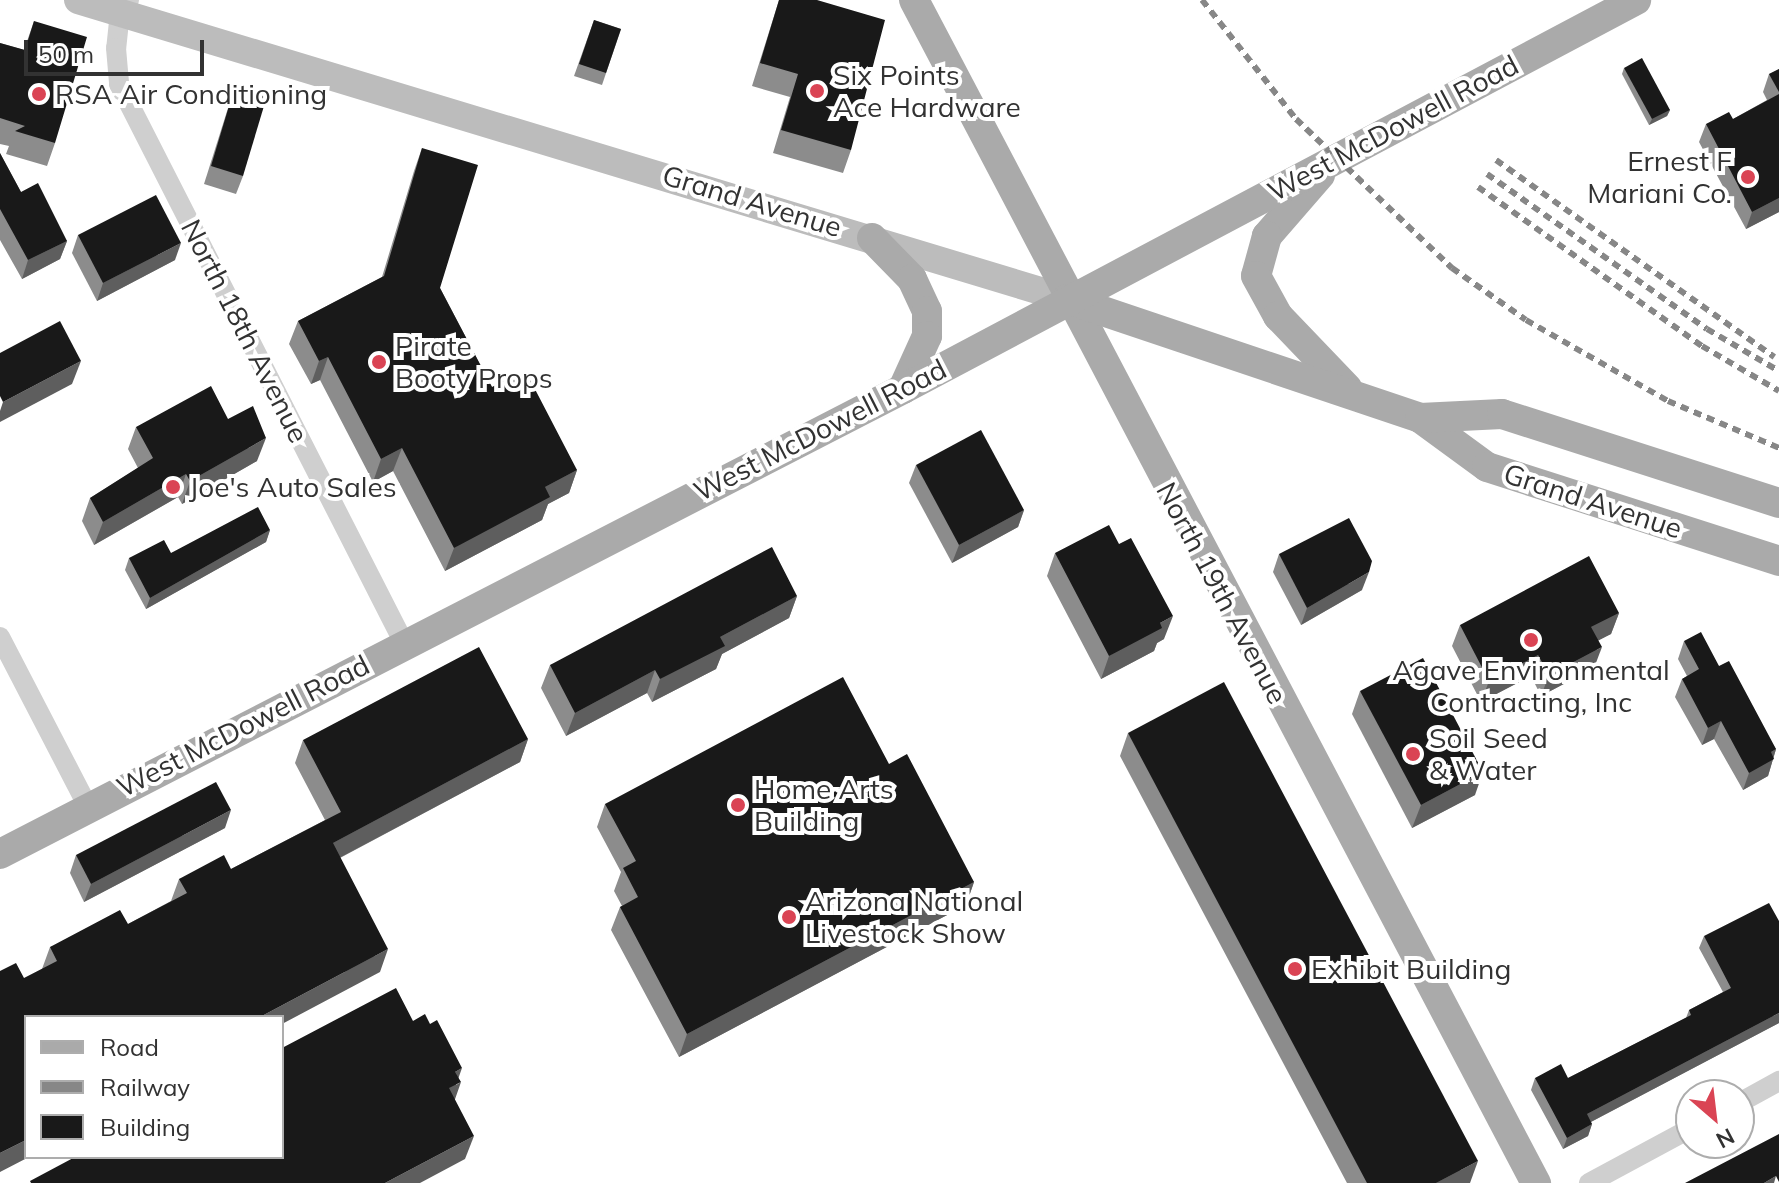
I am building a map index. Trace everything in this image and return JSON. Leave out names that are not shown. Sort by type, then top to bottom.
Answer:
[{"type":"main road","name":"Grand Avenue","points":[[78,0],[124,6],[1067,299],[1351,392],[1420,418],[1487,467],[1779,561]]},
{"type":"main road","name":"North 19th Avenue","points":[[914,0],[1067,299],[1536,1183]]},
{"type":"main road","name":"West McDowell Road","points":[[0,854],[404,643],[903,389],[1067,299],[1636,0]]},
{"type":"main road","points":[[1335,159],[1272,229],[1256,276],[1278,316],[1351,392]]},
{"type":"main road","points":[[872,238],[912,279],[927,311],[927,336],[903,389]]},
{"type":"main road","name":"Grand Avenue","points":[[1420,418],[1502,414],[1779,503]]},
{"type":"street","name":"North 18th Avenue","points":[[124,6],[119,84],[404,643]]},
{"type":"street","points":[[0,637],[88,807]]},
{"type":"street","points":[[1755,1094],[1779,1081]]},
{"type":"street","points":[[1589,1183],[1675,1137]]},
{"type":"building","name":"Six Points Ace Hardware","points":[[779,0],[817,0],[885,20],[851,150],[781,130],[798,74],[760,63]]},
{"type":"building","points":[[594,20],[621,29],[606,73],[579,64]]},
{"type":"building","name":"RSA Air Conditioning","points":[[34,21],[87,37],[55,143],[15,131],[25,126],[0,118],[0,43],[25,50]]},
{"type":"building","points":[[1642,58],[1670,110],[1652,119],[1624,68]]},
{"type":"building","points":[[1779,69],[1779,92],[1769,74]]},
{"type":"building","points":[[235,86],[267,96],[243,176],[211,166]]},
{"type":"building","name":"Ernest F Mariani Co.","points":[[1779,94],[1779,198],[1752,212],[1706,124],[1729,112],[1733,119]]},
{"type":"building","name":"Pirate Booty Props","points":[[422,148],[478,165],[440,288],[492,387],[525,370],[577,470],[545,487],[550,497],[454,548],[402,448],[381,459],[328,357],[319,361],[298,321],[384,276]]},
{"type":"building","points":[[0,153],[21,192],[38,183],[67,241],[28,260],[0,209]]},
{"type":"building","points":[[156,195],[181,243],[103,283],[78,235]]},
{"type":"building","points":[[60,321],[81,361],[3,402],[0,396],[0,353]]},
{"type":"building","points":[[211,386],[228,419],[253,406],[266,438],[190,481],[186,474],[103,522],[90,498],[153,458],[136,427]]},
{"type":"building","points":[[981,430],[1024,510],[959,545],[916,465]]},
{"type":"building","points":[[258,507],[270,530],[150,598],[129,558],[164,540],[171,553]]},
{"type":"building","points":[[1349,518],[1372,561],[1369,572],[1307,608],[1279,554]]},
{"type":"building","points":[[1109,525],[1119,544],[1131,538],[1173,616],[1160,623],[1162,628],[1109,656],[1055,553]]},
{"type":"building","points":[[772,547],[797,596],[720,637],[725,646],[660,679],[655,670],[575,713],[550,665]]},
{"type":"building","name":"Agave Environmental Contracting, Inc","points":[[1589,556],[1619,613],[1591,627],[1602,647],[1549,675],[1538,655],[1489,681],[1460,625]]},
{"type":"building","points":[[1701,632],[1719,666],[1729,661],[1776,749],[1771,752],[1774,759],[1749,773],[1721,721],[1708,728],[1682,679],[1699,669],[1684,641]]},
{"type":"building","points":[[479,647],[528,739],[333,843],[388,949],[264,1015],[24,1015],[24,1141],[0,1153],[0,971],[16,963],[24,978],[57,961],[50,947],[120,910],[128,924],[187,893],[179,879],[224,855],[231,869],[341,812],[303,740]]},
{"type":"building","name":"Soil Seed & Water","points":[[1423,658],[1483,772],[1421,805],[1360,691]]},
{"type":"building","points":[[843,677],[889,764],[907,754],[974,882],[687,1034],[620,907],[638,897],[623,868],[636,861],[605,804]]},
{"type":"building","name":"Exhibit Building","points":[[1224,682],[1478,1161],[1436,1183],[1367,1183],[1128,733]]},
{"type":"building","points":[[216,782],[231,810],[91,884],[76,855]]},
{"type":"building","points":[[1769,903],[1779,921],[1779,1013],[1587,1114],[1592,1124],[1567,1138],[1535,1078],[1561,1064],[1568,1078],[1691,1015],[1689,1010],[1731,988],[1704,936]]},
{"type":"building","points":[[396,988],[413,1021],[425,1014],[430,1024],[437,1020],[462,1068],[455,1072],[461,1082],[449,1088],[474,1136],[385,1183],[31,1183],[71,1159],[284,1159],[284,1047]]},
{"type":"building","points":[[1779,1134],[1779,1182],[1776,1176],[1764,1183],[1685,1183],[1731,1159],[1755,1159],[1755,1147]]},
{"type":"railway","points":[[1202,0],[1296,119],[1452,268],[1526,320],[1668,401],[1779,448]]},
{"type":"railway","points":[[1496,160],[1774,357]]},
{"type":"railway","points":[[1487,174],[1707,329],[1779,371]]},
{"type":"railway","points":[[1478,187],[1702,346],[1779,391]]},
{"type":"place","name":"Six Points Ace Hardware","points":[[817,91]]},
{"type":"place","name":"RSA Air Conditioning","points":[[39,94]]},
{"type":"place","name":"Ernest F Mariani Co.","points":[[1748,177]]},
{"type":"place","name":"Pirate Booty Props","points":[[379,362]]},
{"type":"place","name":"Joe's Auto Sales","points":[[173,487]]},
{"type":"place","name":"Agave Environmental Contracting, Inc","points":[[1531,640]]},
{"type":"place","name":"Soil Seed & Water","points":[[1413,754]]},
{"type":"place","name":"Home Arts Building","points":[[738,805]]},
{"type":"place","name":"Arizona National Livestock Show","points":[[789,917]]},
{"type":"place","name":"Exhibit Building","points":[[1295,969]]}]
